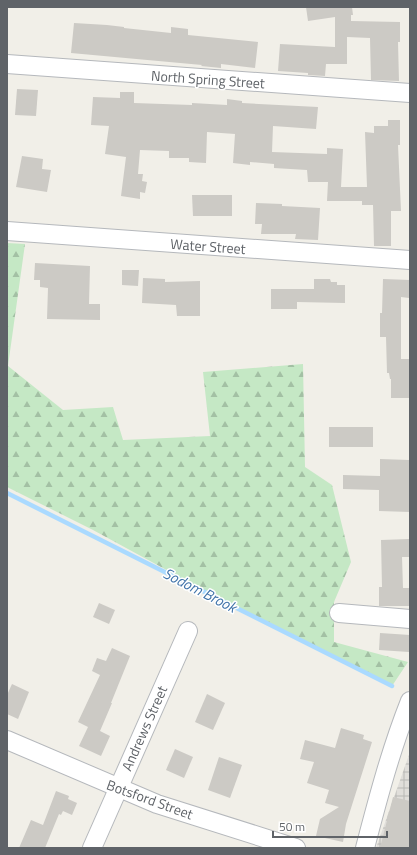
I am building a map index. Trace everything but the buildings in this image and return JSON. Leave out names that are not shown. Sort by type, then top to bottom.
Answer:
[{"type":"street","name":"North Spring Street","points":[[7,64],[410,93]]},
{"type":"street","name":"Water Street","points":[[7,231],[410,260]]},
{"type":"street","points":[[339,613],[410,618]]},
{"type":"street","name":"Andrews Street","points":[[92,848],[117,788],[188,631]]},
{"type":"street","points":[[365,848],[388,762],[410,701]]},
{"type":"street","name":"Botsford Street","points":[[7,740],[157,804],[296,848]]},
{"type":"shaded area","points":[[410,752],[410,848],[376,848]]},
{"type":"green space","points":[[7,243],[25,244],[8,366],[63,410],[113,407],[123,440],[210,436],[203,372],[303,364],[305,467],[332,485],[351,562],[334,602],[334,642],[408,662],[392,686],[253,617],[93,530],[7,487]]},
{"type":"waterway","name":"Sodom Brook","points":[[7,493],[392,686]]}]
